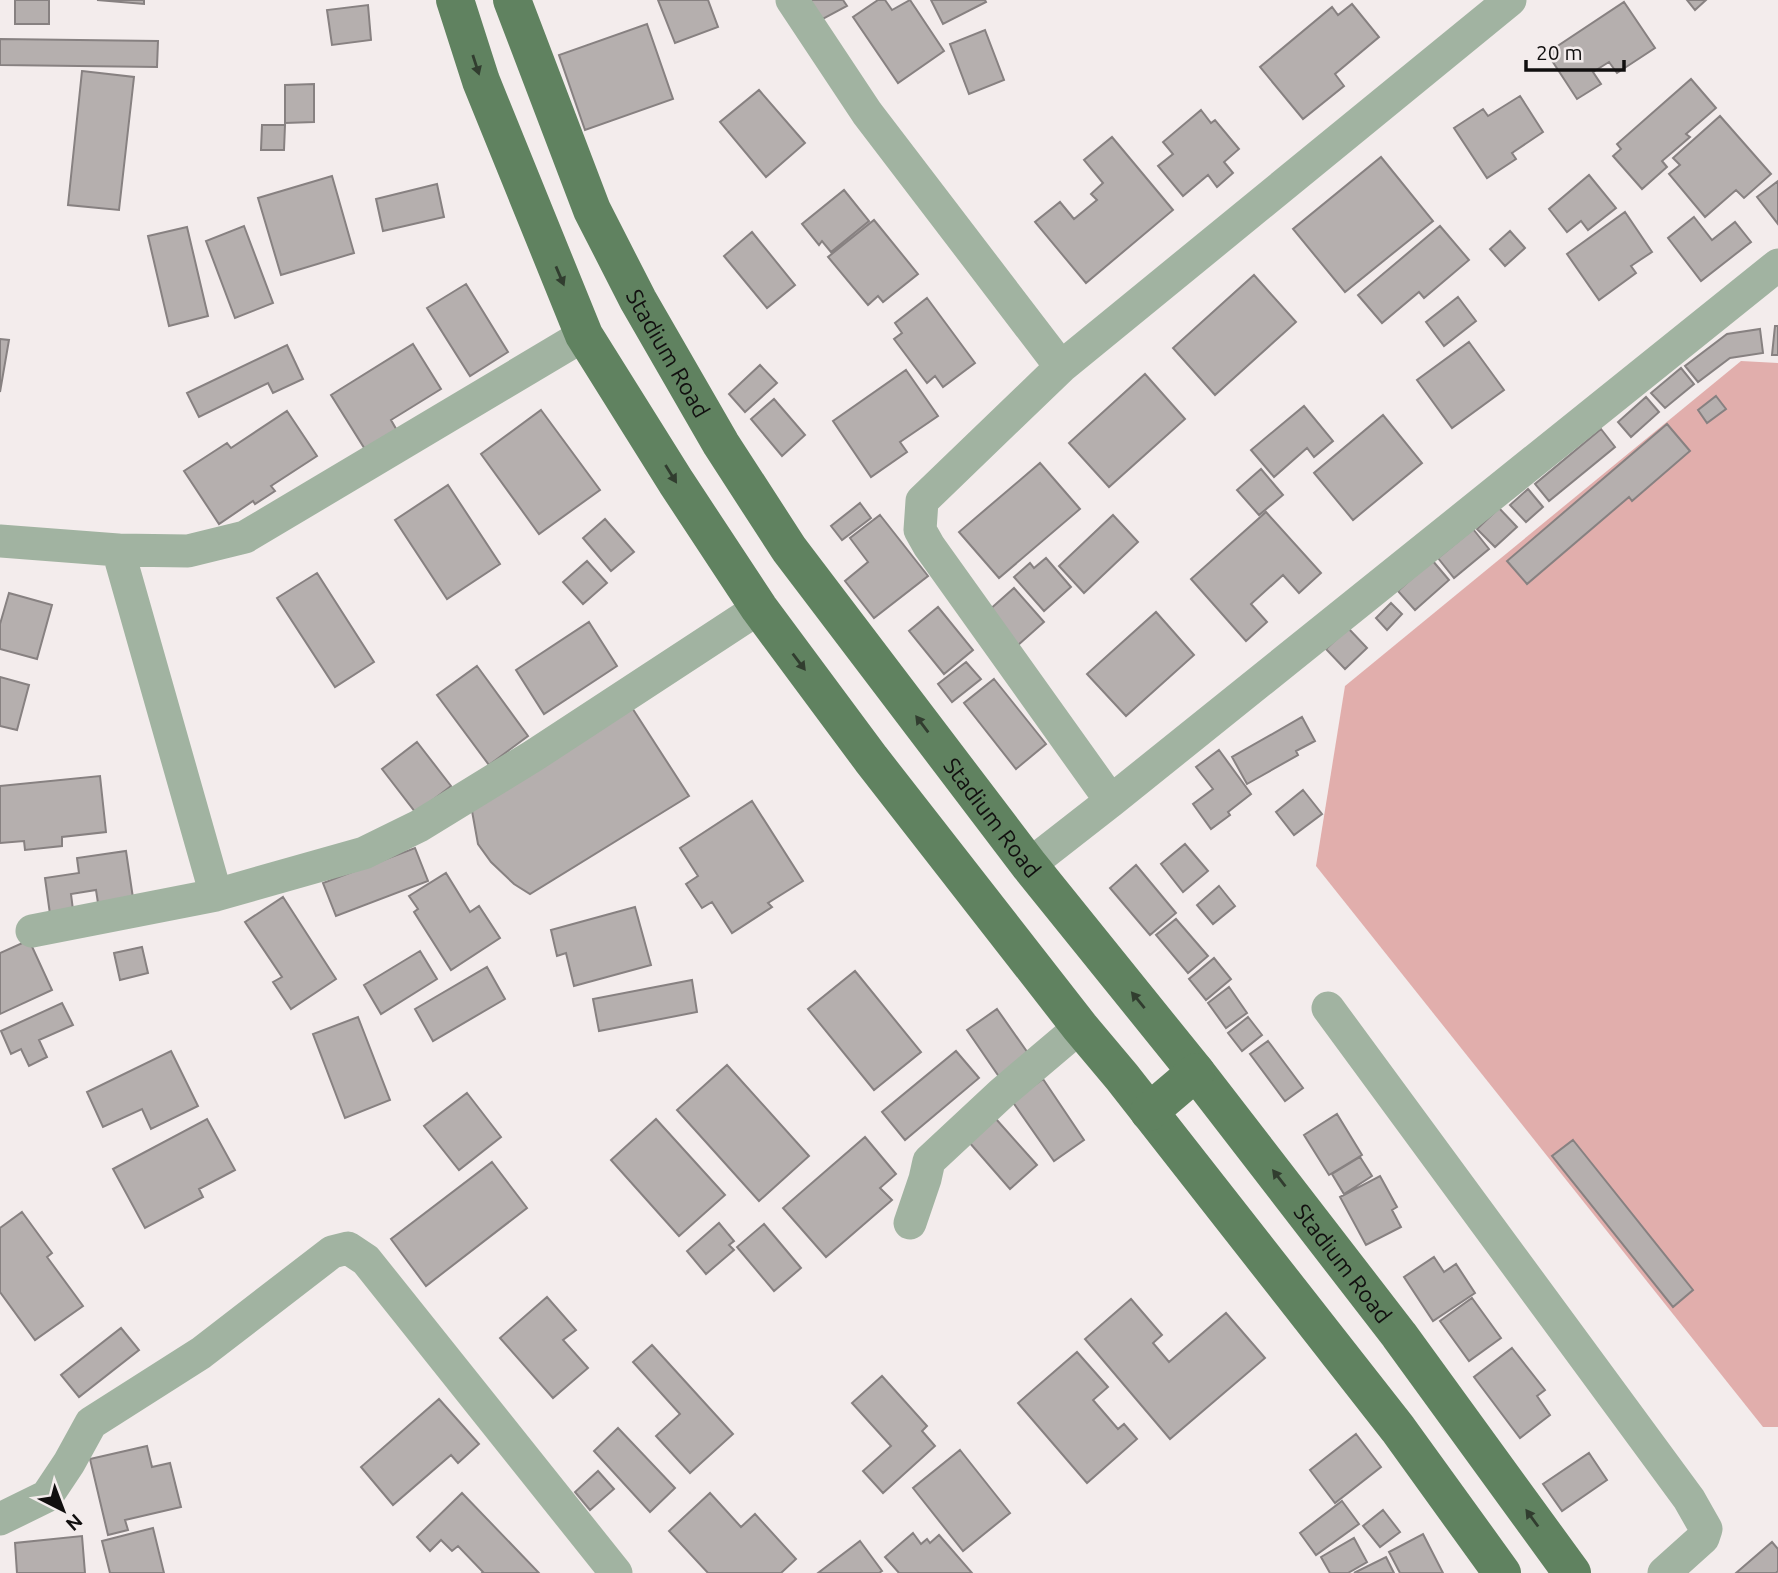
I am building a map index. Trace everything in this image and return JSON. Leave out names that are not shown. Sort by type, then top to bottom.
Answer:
[{"type":"main road","points":[[455,0],[481,81],[584,335],[759,608],[871,759],[1398,1429],[1502,1573]]},
{"type":"main road","name":"Stadium Road","points":[[512,0],[592,209],[639,300],[721,444],[789,549],[1029,865],[1196,1072],[1399,1335],[1572,1573]]},
{"type":"main road","points":[[1122,1077],[1169,1039]]},
{"type":"main road","points":[[1149,1112],[1196,1072]]},
{"type":"street","points":[[792,0],[867,113],[1061,367]]},
{"type":"street","points":[[1111,801],[936,557],[920,530],[922,501],[1061,367],[1510,0]]},
{"type":"street","points":[[1029,865],[1778,265]]},
{"type":"street","points":[[0,541],[118,550],[188,551],[245,537],[584,335]]},
{"type":"street","points":[[118,550],[216,895]]},
{"type":"street","points":[[32,931],[216,895],[364,853],[419,826],[533,756],[759,608]]},
{"type":"street","points":[[1328,1008],[1703,1521],[1706,1529],[1703,1538],[1664,1573]]},
{"type":"street","points":[[909,1223],[929,1161],[1002,1093],[1080,1027]]},
{"type":"street","points":[[0,1518],[47,1496],[91,1423],[201,1353],[332,1252],[348,1248],[366,1260],[616,1573]]},
{"type":"shaded area","points":[[1741,361],[1778,363],[1778,1427],[1763,1427],[1316,866],[1345,686]]},
{"type":"building","points":[[15,0],[49,0],[49,24],[15,24]]},
{"type":"building","points":[[97,0],[144,0],[144,4]]},
{"type":"building","points":[[658,0],[708,0],[718,27],[675,43]]},
{"type":"building","points":[[808,0],[843,0],[847,6],[819,21]]},
{"type":"building","points":[[878,0],[885,0],[892,10],[910,0],[944,51],[898,83],[853,17]]},
{"type":"building","points":[[931,0],[985,0],[986,2],[943,24]]},
{"type":"building","points":[[1687,0],[1706,0],[1695,10]]},
{"type":"building","points":[[1624,2],[1655,48],[1617,73],[1609,62],[1593,72],[1601,84],[1577,99],[1547,53]]},
{"type":"building","points":[[1352,4],[1379,37],[1335,74],[1344,86],[1303,119],[1260,67],[1332,7],[1338,15]]},
{"type":"building","points":[[368,5],[371,40],[332,45],[327,10]]},
{"type":"building","points":[[647,24],[673,99],[585,130],[559,55]]},
{"type":"building","points":[[985,30],[1004,80],[969,94],[950,44]]},
{"type":"building","points":[[0,39],[158,41],[157,67],[0,65]]},
{"type":"building","points":[[82,71],[134,77],[119,210],[68,205]]},
{"type":"building","points":[[1691,79],[1716,108],[1686,134],[1690,137],[1662,161],[1667,167],[1642,189],[1613,156],[1621,149],[1617,144]]},
{"type":"building","points":[[314,84],[314,122],[285,123],[285,85]]},
{"type":"building","points":[[759,90],[805,143],[766,177],[720,122]]},
{"type":"building","points":[[1520,96],[1543,132],[1512,153],[1516,159],[1487,178],[1454,128],[1483,109],[1488,116]]},
{"type":"building","points":[[1201,110],[1211,123],[1215,120],[1239,149],[1224,162],[1233,173],[1217,187],[1208,175],[1183,196],[1158,166],[1173,154],[1163,142]]},
{"type":"building","points":[[1720,116],[1771,174],[1744,198],[1736,190],[1705,217],[1669,174],[1680,165],[1673,158]]},
{"type":"building","points":[[262,125],[285,125],[284,150],[261,150]]},
{"type":"building","points":[[1112,137],[1173,210],[1086,283],[1035,222],[1060,202],[1074,219],[1097,200],[1091,194],[1103,183],[1084,160]]},
{"type":"building","points":[[1381,157],[1433,221],[1345,292],[1293,229]]},
{"type":"building","points":[[1589,175],[1616,208],[1588,230],[1581,221],[1567,232],[1549,209]]},
{"type":"building","points":[[332,176],[354,253],[281,275],[258,198]]},
{"type":"building","points":[[1778,181],[1778,224],[1757,197]]},
{"type":"building","points":[[437,184],[444,217],[383,231],[376,199]]},
{"type":"building","points":[[844,190],[869,221],[831,252],[822,241],[819,245],[802,224]]},
{"type":"building","points":[[1625,212],[1652,252],[1631,266],[1636,273],[1599,300],[1567,254]]},
{"type":"building","points":[[1694,217],[1712,240],[1735,222],[1751,242],[1701,281],[1668,238]]},
{"type":"building","points":[[874,220],[918,274],[883,302],[878,296],[868,305],[828,257]]},
{"type":"building","points":[[244,226],[273,303],[235,318],[206,241]]},
{"type":"building","points":[[1440,226],[1469,260],[1424,298],[1419,292],[1382,323],[1358,295]]},
{"type":"building","points":[[187,227],[208,316],[169,326],[148,236]]},
{"type":"building","points":[[1510,231],[1525,248],[1505,266],[1490,249]]},
{"type":"building","points":[[752,232],[795,285],[767,308],[724,256]]},
{"type":"building","points":[[1254,275],[1296,322],[1215,395],[1173,348]]},
{"type":"building","points":[[466,284],[508,352],[470,376],[427,308]]},
{"type":"building","points":[[1458,297],[1476,321],[1444,346],[1426,322]]},
{"type":"building","points":[[927,298],[975,363],[943,387],[935,376],[927,383],[894,339],[902,333],[895,323]]},
{"type":"building","points":[[1775,326],[1778,326],[1778,355],[1772,355]]},
{"type":"building","points":[[1760,329],[1763,353],[1730,358],[1698,382],[1685,366],[1727,334]]},
{"type":"building","points":[[0,339],[9,340],[0,392]]},
{"type":"building","points":[[1469,342],[1504,390],[1452,428],[1417,380]]},
{"type":"building","points":[[413,344],[441,389],[391,420],[399,434],[368,454],[331,395]]},
{"type":"building","points":[[287,345],[303,379],[273,393],[268,383],[199,417],[187,393]]},
{"type":"building","points":[[760,365],[777,383],[745,412],[729,394]]},
{"type":"building","points":[[1681,368],[1694,384],[1665,408],[1651,393]]},
{"type":"building","points":[[906,370],[938,416],[900,442],[907,452],[871,477],[833,421]]},
{"type":"building","points":[[1145,374],[1185,419],[1109,487],[1069,443]]},
{"type":"building","points":[[1716,396],[1726,409],[1707,423],[1698,410]]},
{"type":"building","points":[[1646,397],[1659,412],[1631,437],[1618,422]]},
{"type":"building","points":[[774,399],[805,435],[782,456],[751,419]]},
{"type":"building","points":[[1304,406],[1333,441],[1314,457],[1307,448],[1274,477],[1251,450]]},
{"type":"building","points":[[541,410],[600,490],[539,534],[481,454]]},
{"type":"building","points":[[287,411],[317,456],[271,486],[275,491],[255,504],[253,501],[219,524],[184,471],[227,443],[231,448]]},
{"type":"building","points":[[1383,415],[1422,463],[1353,520],[1314,473]]},
{"type":"building","points":[[1667,424],[1690,451],[1632,501],[1629,497],[1527,584],[1507,561]]},
{"type":"building","points":[[1601,429],[1615,447],[1549,501],[1535,484]]},
{"type":"building","points":[[1040,463],[1080,509],[999,578],[959,532]]},
{"type":"building","points":[[1261,469],[1283,495],[1259,515],[1237,490]]},
{"type":"building","points":[[448,485],[500,564],[447,599],[395,520]]},
{"type":"building","points":[[1528,489],[1543,507],[1526,522],[1510,505]]},
{"type":"building","points":[[860,503],[871,518],[842,540],[831,526]]},
{"type":"building","points":[[1499,508],[1517,527],[1495,547],[1477,529]]},
{"type":"building","points":[[1266,512],[1321,573],[1299,593],[1283,575],[1251,604],[1267,622],[1246,641],[1191,579]]},
{"type":"building","points":[[880,515],[928,576],[874,618],[845,581],[868,562],[850,538]]},
{"type":"building","points":[[1113,515],[1138,542],[1084,593],[1059,566]]},
{"type":"building","points":[[605,519],[634,552],[611,571],[583,538]]},
{"type":"building","points":[[1473,529],[1489,549],[1454,578],[1438,558]]},
{"type":"building","points":[[1046,558],[1071,587],[1044,611],[1014,577],[1030,563],[1034,568]]},
{"type":"building","points":[[1432,560],[1449,580],[1415,610],[1398,591]]},
{"type":"building","points":[[587,561],[607,583],[583,604],[563,582]]},
{"type":"building","points":[[317,573],[374,662],[335,687],[277,598]]},
{"type":"building","points":[[1014,588],[1044,622],[1018,645],[988,611]]},
{"type":"building","points":[[9,593],[52,605],[37,659],[0,649],[0,624]]},
{"type":"building","points":[[1391,603],[1402,614],[1387,630],[1376,618]]},
{"type":"building","points":[[938,607],[973,650],[944,674],[909,631]]},
{"type":"building","points":[[1156,612],[1194,655],[1126,716],[1087,674]]},
{"type":"building","points":[[589,622],[617,666],[544,714],[516,670]]},
{"type":"building","points":[[1348,628],[1367,648],[1345,669],[1326,649]]},
{"type":"building","points":[[966,662],[981,679],[952,702],[938,684]]},
{"type":"building","points":[[477,666],[528,736],[489,765],[437,695]]},
{"type":"building","points":[[0,677],[29,685],[17,730],[0,726]]},
{"type":"building","points":[[994,679],[1046,744],[1016,769],[964,703]]},
{"type":"building","points":[[627,700],[689,796],[530,894],[514,884],[491,862],[478,844],[472,811]]},
{"type":"building","points":[[1302,717],[1315,741],[1296,751],[1298,755],[1247,784],[1232,757]]},
{"type":"building","points":[[417,742],[451,786],[416,813],[382,769]]},
{"type":"building","points":[[1219,750],[1251,794],[1211,829],[1193,804],[1213,789],[1196,767]]},
{"type":"building","points":[[100,776],[106,832],[62,837],[62,846],[25,850],[24,841],[0,843],[0,786]]},
{"type":"building","points":[[1303,790],[1322,814],[1294,835],[1276,812]]},
{"type":"building","points":[[752,801],[803,881],[768,903],[772,907],[732,933],[712,902],[702,908],[686,884],[698,876],[680,848]]},
{"type":"building","points":[[1185,844],[1208,871],[1183,892],[1161,864]]},
{"type":"building","points":[[415,848],[428,881],[336,916],[323,883]]},
{"type":"building","points":[[126,851],[133,898],[98,903],[96,890],[71,894],[73,910],[50,914],[45,878],[79,873],[77,858]]},
{"type":"building","points":[[1136,865],[1176,913],[1150,935],[1110,888]]},
{"type":"building","points":[[446,873],[470,912],[479,906],[500,938],[451,970],[414,912],[418,909],[409,896]]},
{"type":"building","points":[[1219,886],[1235,906],[1213,924],[1197,905]]},
{"type":"building","points":[[283,897],[336,979],[291,1009],[273,982],[282,977],[245,922]]},
{"type":"building","points":[[635,907],[651,965],[574,986],[566,953],[557,956],[551,930]]},
{"type":"building","points":[[1176,919],[1208,956],[1188,973],[1156,935]]},
{"type":"building","points":[[29,940],[52,990],[0,1014],[0,953]]},
{"type":"building","points":[[142,947],[148,973],[120,980],[114,953]]},
{"type":"building","points":[[420,951],[437,979],[381,1014],[364,985]]},
{"type":"building","points":[[1214,958],[1231,979],[1206,1000],[1189,979]]},
{"type":"building","points":[[487,967],[505,999],[433,1041],[415,1009]]},
{"type":"building","points":[[855,971],[921,1052],[874,1090],[808,1009]]},
{"type":"building","points":[[692,980],[697,1012],[599,1031],[593,999]]},
{"type":"building","points":[[1229,987],[1247,1013],[1226,1028],[1208,1003]]},
{"type":"building","points":[[62,1003],[73,1025],[39,1040],[47,1057],[29,1066],[21,1049],[11,1054],[1,1031]]},
{"type":"building","points":[[997,1009],[1030,1056],[1000,1078],[967,1030]]},
{"type":"building","points":[[358,1017],[390,1100],[345,1118],[313,1034]]},
{"type":"building","points":[[1248,1017],[1262,1035],[1242,1051],[1228,1033]]},
{"type":"building","points":[[1268,1041],[1303,1088],[1285,1101],[1250,1054]]},
{"type":"building","points":[[171,1051],[198,1106],[151,1129],[142,1109],[103,1127],[87,1092]]},
{"type":"building","points":[[956,1051],[979,1078],[905,1140],[882,1112]]},
{"type":"building","points":[[727,1065],[809,1156],[759,1201],[677,1110]]},
{"type":"building","points":[[1043,1079],[1084,1140],[1054,1161],[1012,1101]]},
{"type":"building","points":[[467,1093],[501,1137],[459,1170],[424,1126]]},
{"type":"building","points":[[1337,1114],[1362,1155],[1329,1175],[1304,1135]]},
{"type":"building","points":[[207,1119],[235,1170],[199,1189],[203,1197],[145,1228],[113,1169]]},
{"type":"building","points":[[656,1119],[725,1195],[679,1236],[611,1160]]},
{"type":"building","points":[[996,1119],[1037,1165],[1010,1189],[969,1142]]},
{"type":"building","points":[[865,1137],[896,1174],[880,1188],[892,1200],[826,1257],[783,1208]]},
{"type":"building","points":[[1573,1140],[1693,1290],[1673,1307],[1552,1156]]},
{"type":"building","points":[[1360,1157],[1372,1176],[1344,1194],[1332,1174]]},
{"type":"building","points":[[492,1162],[527,1208],[426,1286],[391,1239]]},
{"type":"building","points":[[1380,1176],[1397,1207],[1392,1210],[1401,1227],[1366,1245],[1340,1197]]},
{"type":"building","points":[[22,1212],[52,1253],[47,1257],[83,1306],[35,1340],[0,1292],[0,1228]]},
{"type":"building","points":[[719,1223],[734,1241],[729,1245],[734,1250],[706,1274],[687,1251]]},
{"type":"building","points":[[764,1224],[801,1268],[774,1291],[737,1247]]},
{"type":"building","points":[[1434,1257],[1444,1272],[1456,1264],[1475,1293],[1433,1321],[1404,1277]]},
{"type":"building","points":[[547,1297],[576,1330],[563,1340],[588,1368],[553,1398],[500,1338]]},
{"type":"building","points":[[1472,1298],[1501,1338],[1469,1361],[1440,1321]]},
{"type":"building","points":[[1131,1299],[1162,1335],[1153,1343],[1169,1362],[1226,1313],[1265,1358],[1170,1439],[1085,1339]]},
{"type":"building","points":[[121,1328],[139,1350],[79,1397],[61,1375]]},
{"type":"building","points":[[652,1345],[733,1434],[690,1473],[656,1436],[680,1414],[633,1362]]},
{"type":"building","points":[[1512,1348],[1545,1390],[1537,1396],[1550,1415],[1520,1438],[1474,1377]]},
{"type":"building","points":[[1077,1352],[1108,1387],[1093,1400],[1118,1429],[1124,1424],[1137,1439],[1087,1483],[1018,1403]]},
{"type":"building","points":[[882,1376],[927,1426],[922,1431],[935,1446],[883,1493],[863,1471],[891,1446],[852,1403]]},
{"type":"building","points":[[439,1399],[479,1444],[458,1463],[451,1455],[393,1505],[361,1467]]},
{"type":"building","points":[[618,1428],[675,1488],[650,1512],[594,1451]]},
{"type":"building","points":[[1356,1434],[1381,1467],[1335,1503],[1310,1470]]},
{"type":"building","points":[[147,1446],[152,1467],[170,1463],[181,1507],[125,1520],[128,1530],[108,1535],[90,1459]]},
{"type":"building","points":[[960,1450],[1010,1513],[963,1551],[913,1488]]},
{"type":"building","points":[[1589,1453],[1607,1480],[1562,1511],[1543,1484]]},
{"type":"building","points":[[598,1471],[614,1489],[590,1510],[575,1492]]},
{"type":"building","points":[[462,1493],[539,1573],[482,1573],[458,1546],[452,1551],[441,1540],[430,1551],[417,1537]]},
{"type":"building","points":[[710,1493],[741,1527],[755,1514],[796,1559],[781,1573],[708,1573],[669,1531]]},
{"type":"building","points":[[1342,1501],[1359,1524],[1316,1555],[1300,1533]]},
{"type":"building","points":[[1383,1510],[1400,1532],[1380,1547],[1363,1526]]},
{"type":"building","points":[[153,1528],[164,1573],[110,1573],[102,1541]]},
{"type":"building","points":[[913,1533],[921,1544],[927,1539],[930,1543],[939,1535],[972,1573],[899,1573],[885,1557]]},
{"type":"building","points":[[1423,1534],[1443,1573],[1400,1573],[1389,1552]]},
{"type":"building","points":[[82,1536],[85,1573],[17,1573],[15,1543]]},
{"type":"building","points":[[1354,1538],[1367,1562],[1348,1573],[1330,1573],[1321,1557]]},
{"type":"building","points":[[860,1541],[882,1571],[818,1573]]},
{"type":"building","points":[[1772,1542],[1778,1549],[1776,1573],[1736,1573]]},
{"type":"building","points":[[1386,1557],[1394,1573],[1354,1573]]}]
